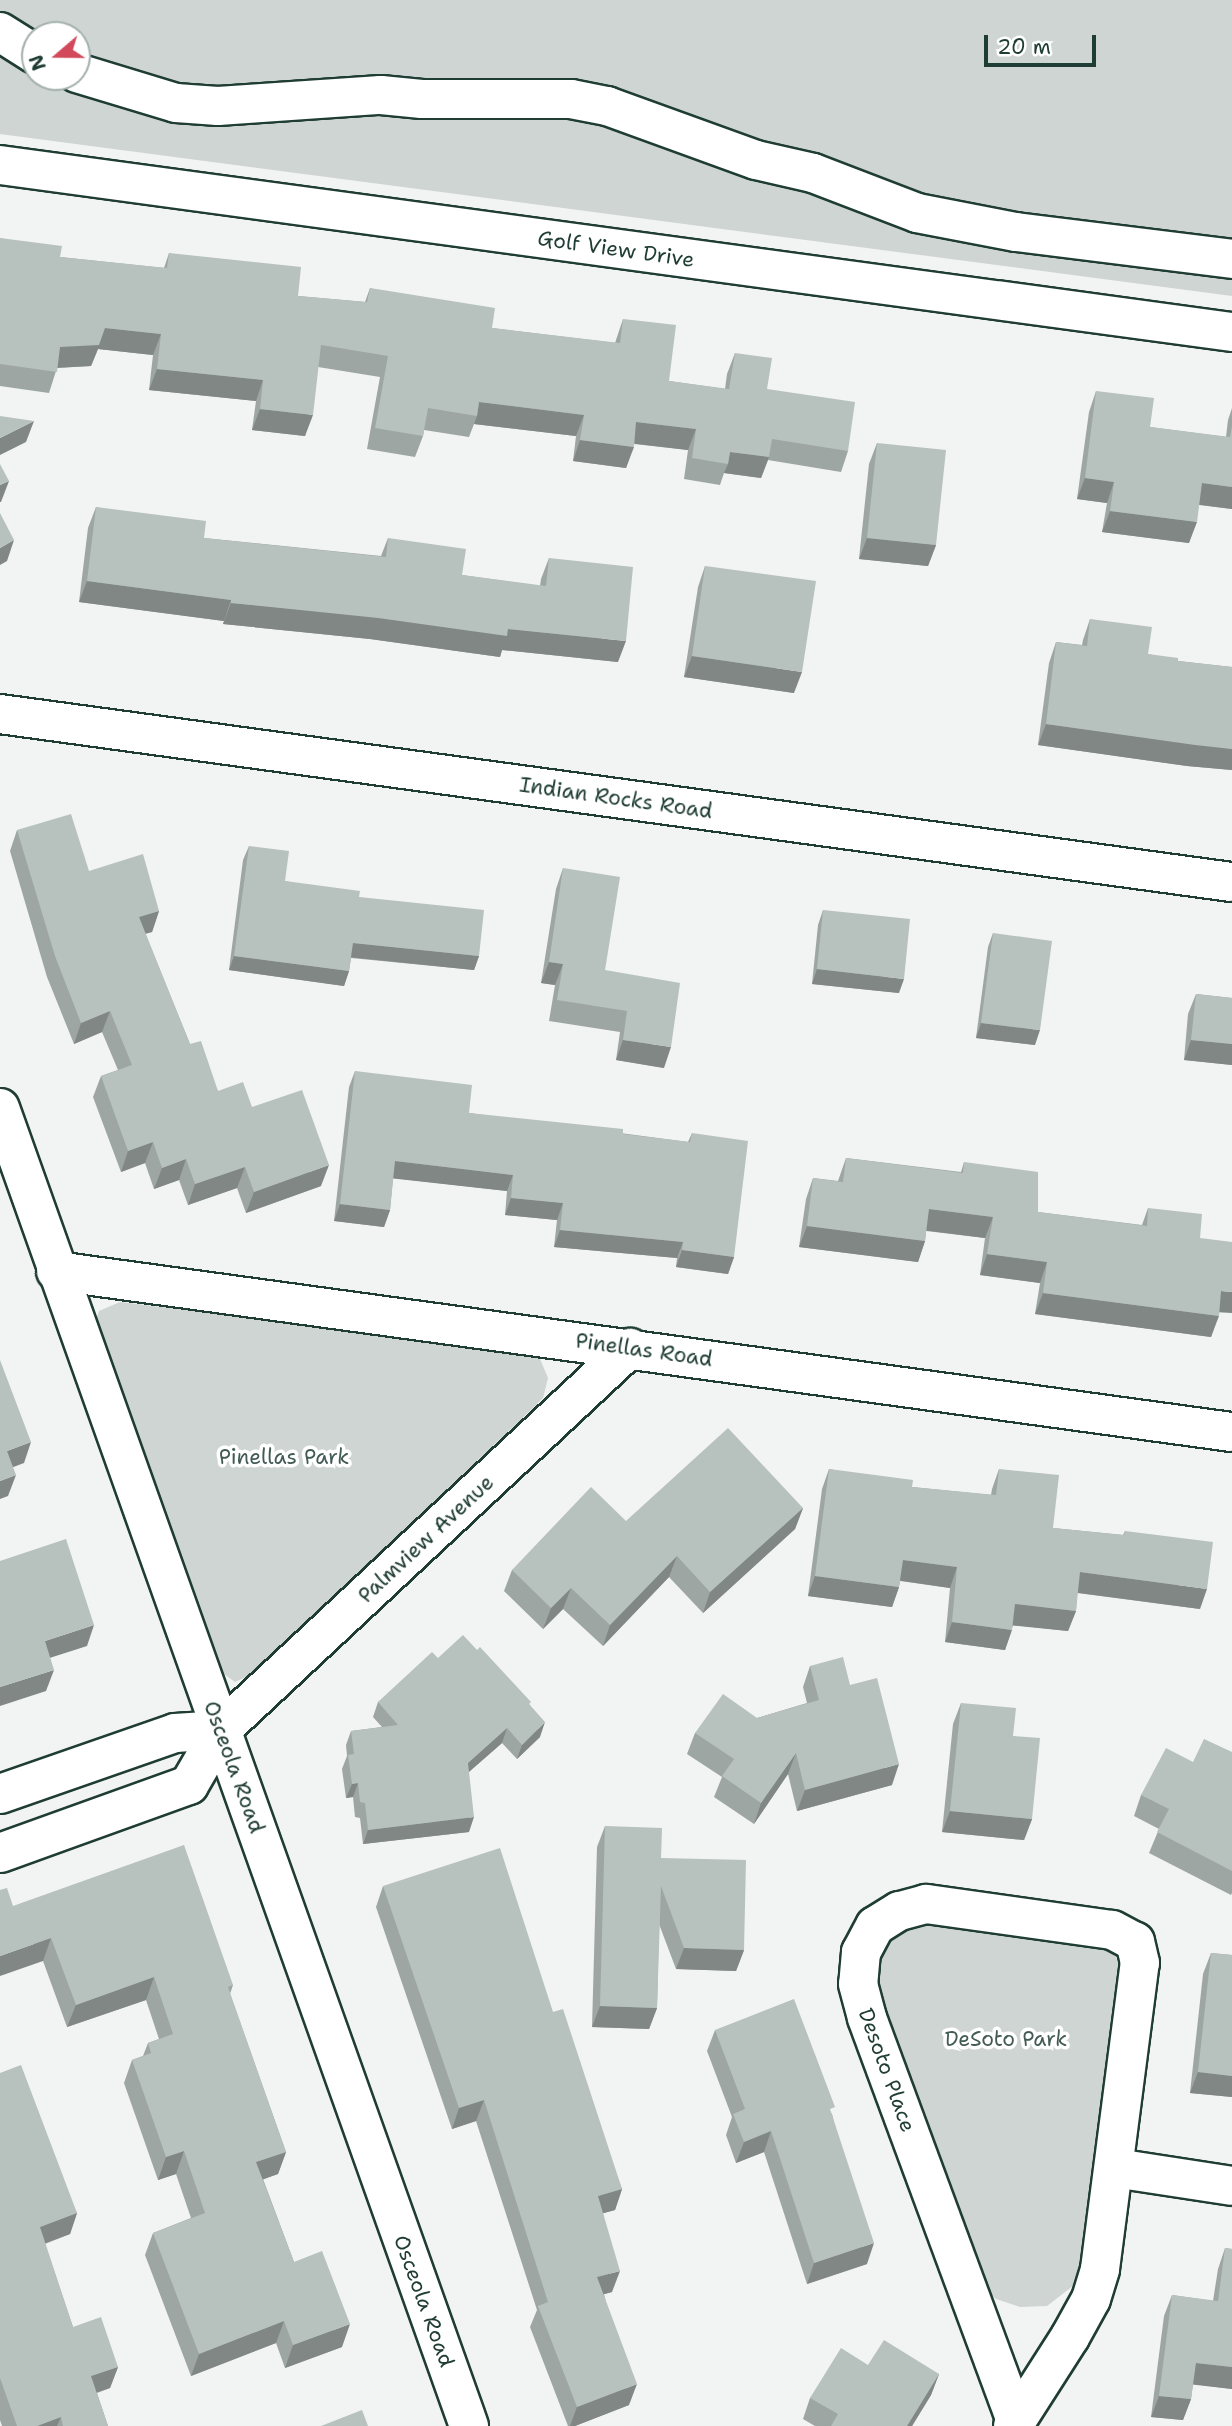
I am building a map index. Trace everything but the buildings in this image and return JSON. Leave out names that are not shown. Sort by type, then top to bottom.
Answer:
[{"type":"street","points":[[0,32],[21,45]]},
{"type":"street","points":[[91,77],[176,103],[218,106],[381,95],[422,99],[571,99],[607,106],[755,160],[813,173],[917,214],[1016,232],[1232,259]]},
{"type":"street","name":"Golf View Drive","points":[[0,165],[1232,332]]},
{"type":"street","name":"Indian Rocks Road","points":[[0,714],[1232,882]]},
{"type":"street","name":"Osceola Road","points":[[0,1108],[469,2426]]},
{"type":"street","name":"Pinellas Road","points":[[56,1271],[1232,1432]]},
{"type":"street","name":"Palmview Avenue","points":[[0,1853],[189,1785],[221,1730],[630,1348]]},
{"type":"street","points":[[0,1794],[175,1733],[221,1730]]},
{"type":"street","name":"Desoto Place","points":[[926,1904],[1112,1930],[1135,1942],[1140,1963],[1100,2269],[1091,2299],[1014,2423],[867,2018],[858,1983],[861,1952],[875,1926],[899,1911],[926,1904]]},
{"type":"street","points":[[1115,2168],[1232,2186]]},
{"type":"green space","points":[[0,0],[1232,0],[1232,296],[0,134]]},
{"type":"green space","name":"Pinellas Park","points":[[120,1302],[519,1350],[540,1359],[548,1378],[543,1398],[532,1409],[250,1675],[235,1682],[217,1669],[93,1329],[99,1311]]},
{"type":"green space","name":"DeSoto Park","points":[[910,1919],[1101,1945],[1116,1957],[1121,1975],[1087,2255],[1073,2286],[1047,2306],[1020,2307],[996,2299],[979,2284],[873,1981],[878,1944]]}]
